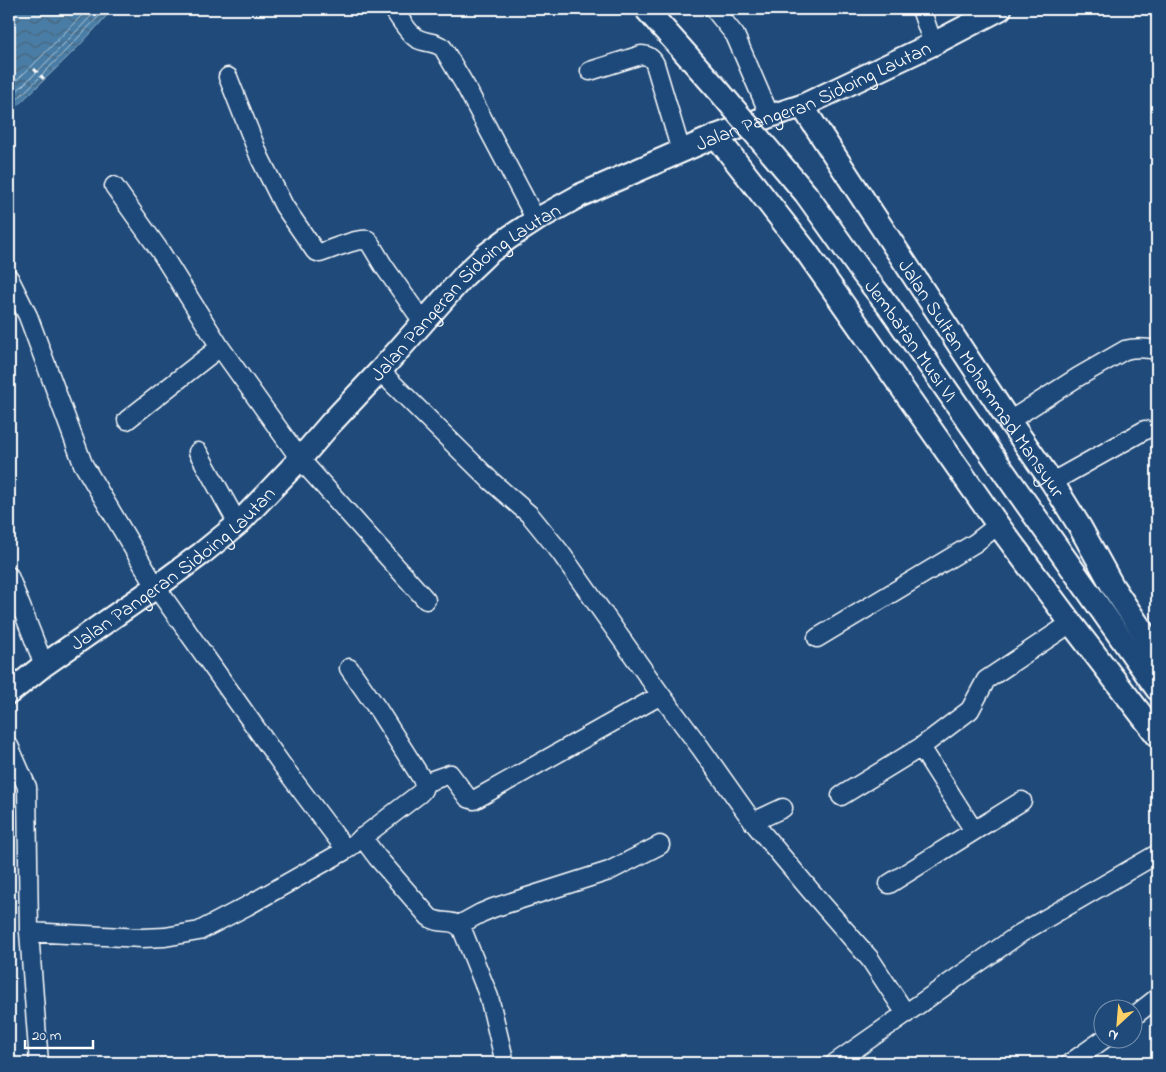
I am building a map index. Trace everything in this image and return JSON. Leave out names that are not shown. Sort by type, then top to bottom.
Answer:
[{"type":"street","points":[[393,9],[412,35],[422,41],[431,41],[443,48],[466,87],[536,220]]},
{"type":"street","name":"Jembatan Musi VI","points":[[646,9],[719,91],[806,194],[889,307],[1157,689]]},
{"type":"street","points":[[714,9],[735,35],[770,116]]},
{"type":"street","points":[[921,9],[933,44]]},
{"type":"street","name":"Jalan Pangeran Sidoing Lautan","points":[[9,693],[156,587],[238,524],[380,371],[465,274],[502,243],[536,220],[581,196],[716,136],[802,106],[933,44],[1000,9]]},
{"type":"street","points":[[590,71],[641,55],[651,58],[655,64],[681,151]]},
{"type":"street","points":[[228,77],[260,158],[284,206],[315,251],[320,253],[355,241],[368,240],[423,322]]},
{"type":"street","name":"Jalan Sultan Mohammad Mansyur","points":[[802,106],[1009,421],[1052,482],[1080,527],[1112,587],[1157,653]]},
{"type":"street","points":[[716,136],[806,251],[998,525],[1157,734]]},
{"type":"street","points":[[114,186],[160,250],[220,347],[300,459],[426,600]]},
{"type":"street","points":[[9,278],[28,316],[83,464],[156,587],[282,765],[346,850]]},
{"type":"street","points":[[127,420],[220,347]]},
{"type":"street","points":[[1009,421],[1078,377],[1125,350],[1133,348],[1157,350]]},
{"type":"street","points":[[380,371],[491,481],[530,516],[560,552],[754,822],[870,959],[906,1014]]},
{"type":"street","points":[[1052,482],[1145,430]]},
{"type":"street","points":[[198,452],[238,524]]},
{"type":"street","points":[[817,638],[975,543],[998,525]]},
{"type":"street","points":[[9,576],[44,666]]},
{"type":"street","points":[[841,796],[921,747],[970,710],[986,680],[1071,623]]},
{"type":"street","points":[[29,932],[142,938],[165,937],[199,931],[346,850],[423,791],[424,783],[349,668]]},
{"type":"street","points":[[424,783],[450,774],[468,798],[474,800],[661,695]]},
{"type":"street","points":[[9,746],[27,787],[29,932],[38,1063]]},
{"type":"street","points":[[921,747],[974,831]]},
{"type":"street","points":[[889,884],[1022,801]]},
{"type":"street","points":[[754,822],[783,808]]},
{"type":"street","points":[[362,837],[432,920],[453,922],[462,929],[489,997],[505,1063]]},
{"type":"street","points":[[459,925],[492,908],[609,871],[660,845]]},
{"type":"street","points":[[835,1063],[1021,933],[1157,854]]},
{"type":"street","points":[[1144,1008],[1157,998]]},
{"type":"street","points":[[1070,1063],[1094,1046]]},
{"type":"path","points":[[34,69],[45,80]]},
{"type":"water","points":[[9,9],[112,9],[80,45],[9,115]]}]
